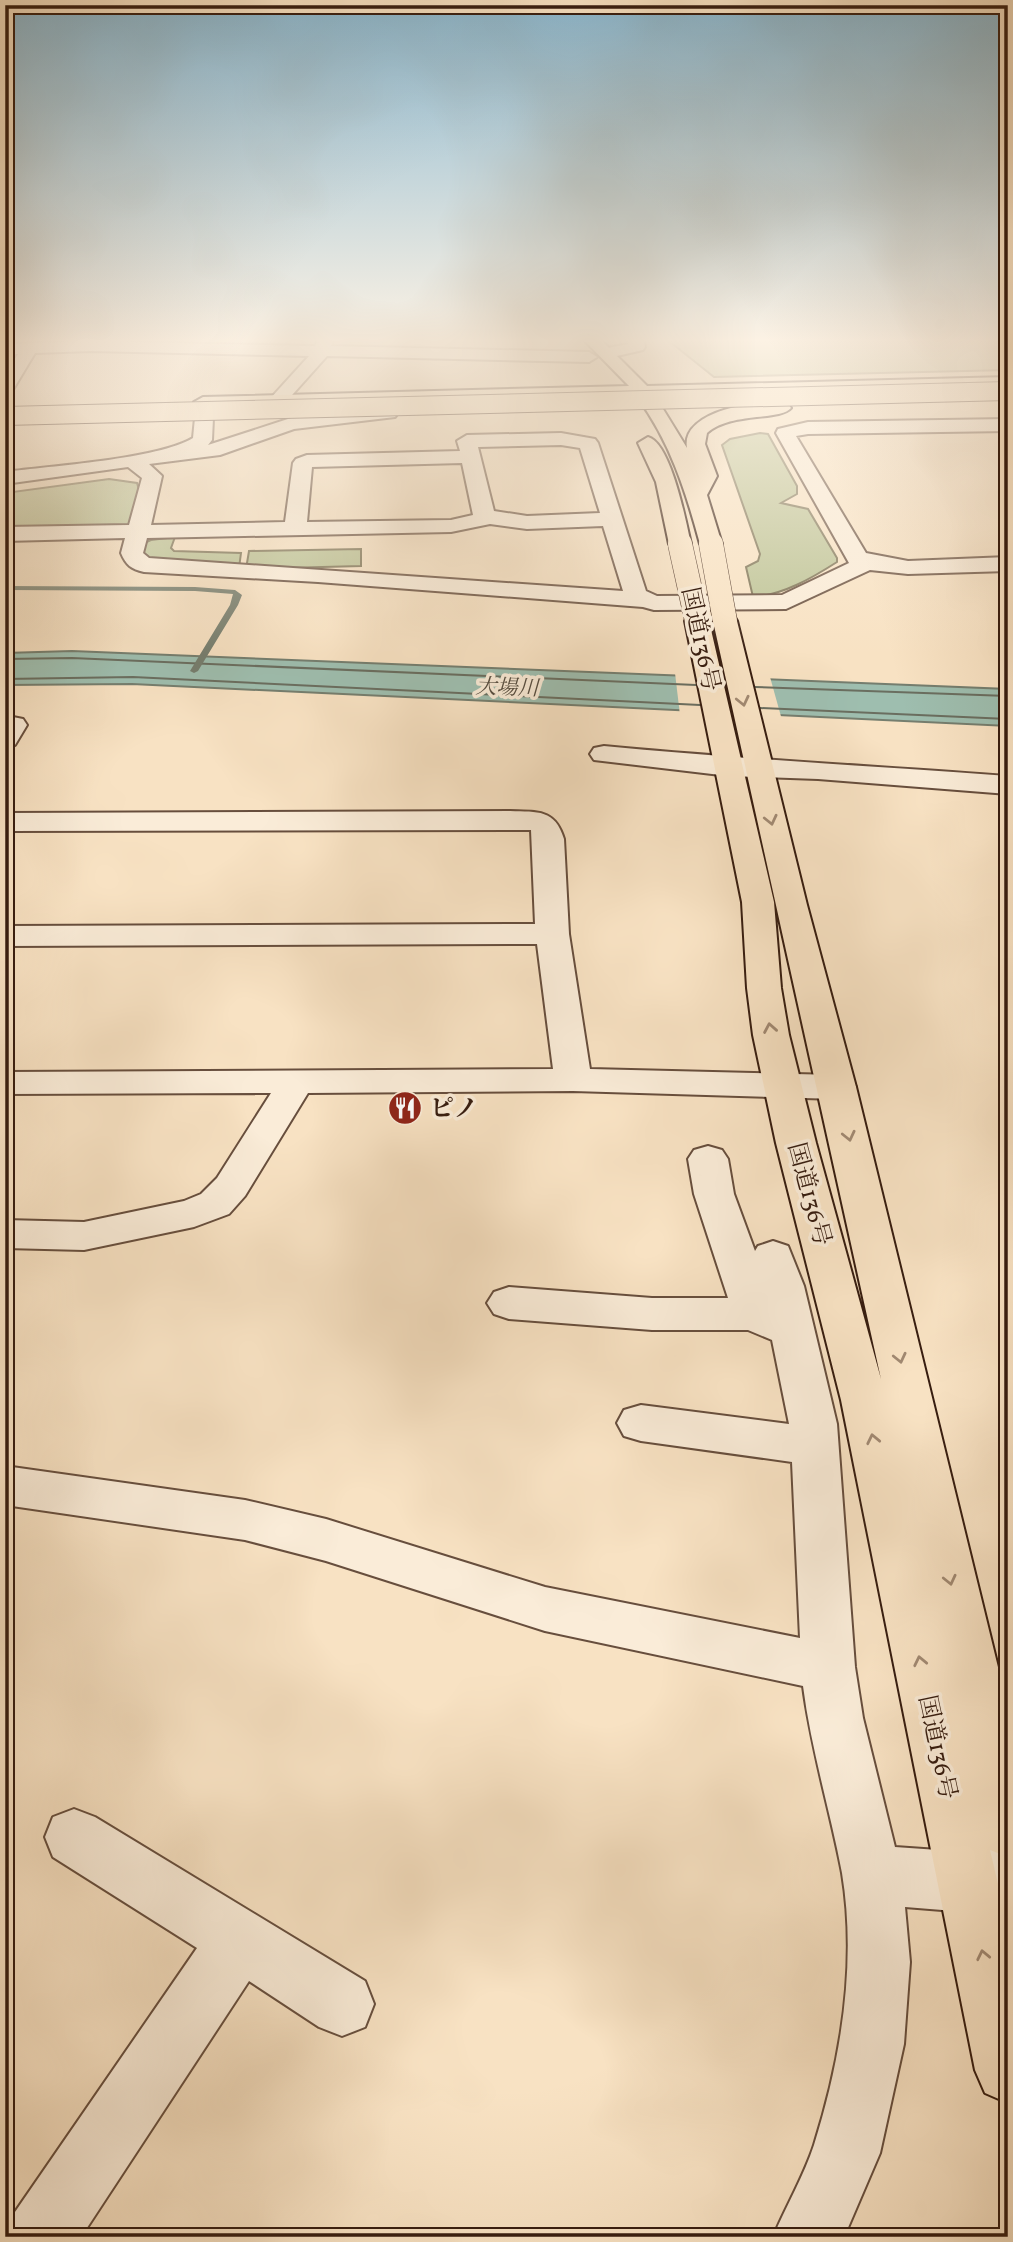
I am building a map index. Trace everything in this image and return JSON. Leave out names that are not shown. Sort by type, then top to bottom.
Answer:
[{"type":"highway","name":"国道136号","points":[[649,446],[659,462],[703,648],[742,761],[837,1087],[1008,1829]]},
{"type":"highway","name":"国道136号","points":[[677,446],[698,493],[711,544],[730,648],[758,902],[764,988],[783,1085],[987,1878],[1008,2070]]},
{"type":"highway","points":[[698,446],[707,476],[698,493]]},
{"type":"street","points":[[140,459],[193,446]]},
{"type":"street","points":[[5,478],[229,446]]},
{"type":"street","points":[[468,446],[484,515],[509,521],[612,519]]},
{"type":"street","points":[[589,446],[635,595],[643,600]]},
{"type":"street","points":[[792,446],[857,558],[866,563],[888,567],[1008,564]]},
{"type":"street","points":[[295,529],[303,463],[312,460],[471,457]]},
{"type":"street","points":[[140,459],[152,476],[152,481],[132,554],[136,561],[155,567],[318,575],[654,603],[786,602],[866,563]]},
{"type":"street","points":[[449,479],[476,478]]},
{"type":"street","points":[[301,482],[328,481]]},
{"type":"street","points":[[5,534],[451,526],[489,517]]},
{"type":"street","points":[[604,754],[742,761],[818,770],[1008,785]]},
{"type":"street","points":[[5,822],[535,821],[545,825],[549,839],[552,934],[573,1080]]},
{"type":"street","points":[[5,936],[552,934]]},
{"type":"street","points":[[5,1083],[573,1080],[837,1087]]},
{"type":"street","points":[[5,1234],[84,1236],[194,1213],[215,1204],[231,1186],[297,1081]]},
{"type":"street","points":[[708,1159],[714,1194],[774,1324],[813,1424],[828,1667],[835,1718],[872,1875],[879,1962],[872,2044],[846,2153],[808,2237]]},
{"type":"street","points":[[773,1255],[774,1324]]},
{"type":"street","points":[[509,1303],[774,1324]]},
{"type":"street","points":[[641,1423],[814,1446]]},
{"type":"street","points":[[5,1485],[245,1520],[326,1540],[545,1609],[828,1667]]},
{"type":"street","points":[[74,1836],[342,2004]]},
{"type":"street","points":[[872,1875],[987,1878]]},
{"type":"street","points":[[40,2237],[239,1941]]},
{"type":"green space","points":[[722,446],[774,446],[797,486],[797,494],[781,503],[808,509],[837,562],[786,589],[753,597],[746,567],[758,561],[760,554]]},
{"type":"green space","points":[[109,479],[137,483],[140,493],[128,529],[5,531],[5,493]]},
{"type":"green space","points":[[175,537],[171,548],[174,551],[241,553],[239,568],[143,559],[142,544]]},
{"type":"green space","points":[[361,549],[361,566],[246,569],[249,551]]},
{"type":"water","name":"大場川","points":[[72,651],[1008,689],[1008,726],[132,684],[5,685],[5,653]]},
{"type":"pier","points":[[675,673],[770,677],[782,720],[680,715]]},
{"type":"waterway","points":[[5,588],[195,589],[235,592],[238,595],[234,605],[194,671]]},
{"type":"place","name":"ピノ","points":[[405,1108]]}]
